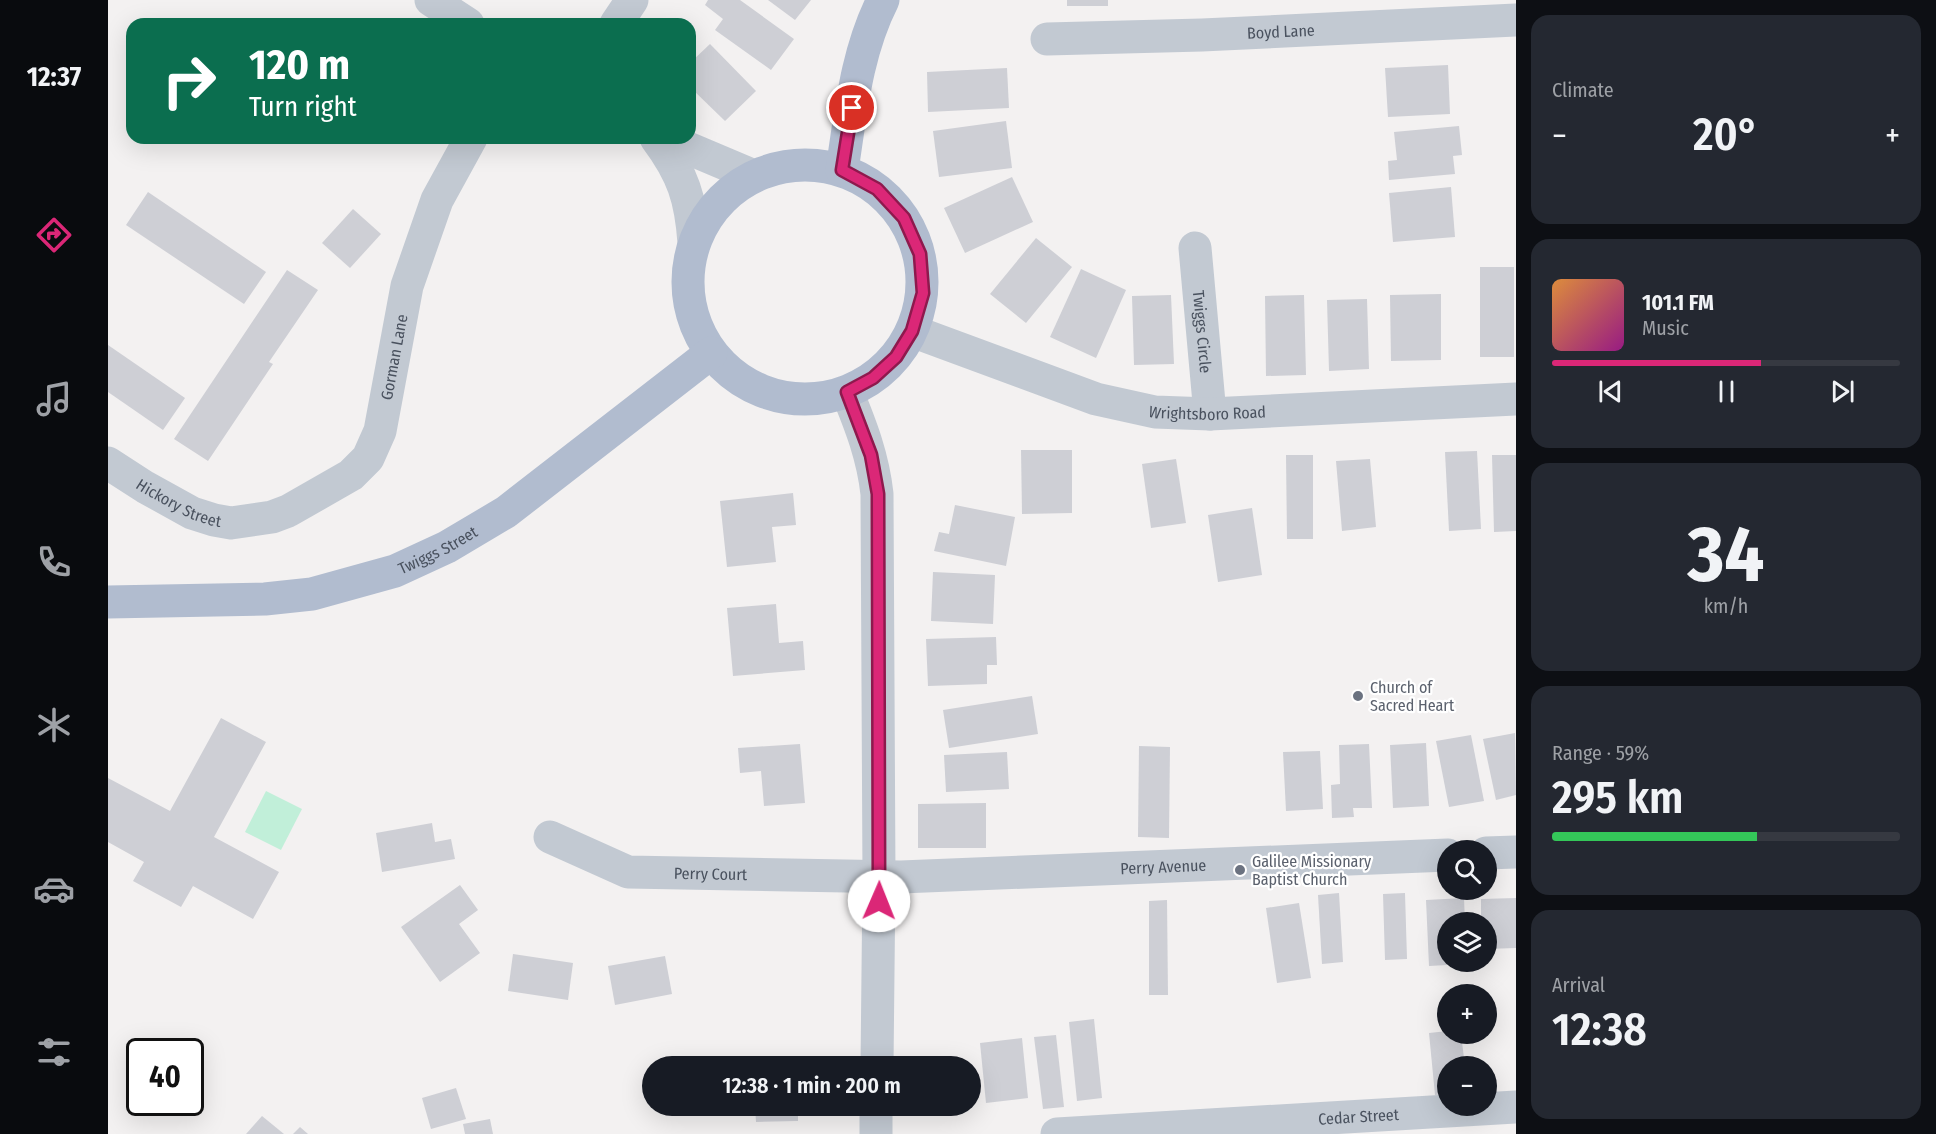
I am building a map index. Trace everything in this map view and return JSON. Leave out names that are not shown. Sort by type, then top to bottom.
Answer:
[{"type":"main road","points":[[842,170],[859,61],[873,20],[883,0]]},
{"type":"main road","points":[[813,165],[842,170],[877,189],[904,218],[920,254],[923,293],[912,331],[896,357],[873,378],[847,392],[810,399],[772,395],[738,379],[711,353],[693,319],[687,281],[694,243],[708,216],[728,193],[754,176],[783,166],[813,165]]},
{"type":"main road","name":"Twiggs Street","points":[[108,602],[265,599],[312,594],[395,571],[447,547],[506,512],[711,353]]},
{"type":"street","points":[[431,0],[459,18]]},
{"type":"street","points":[[620,18],[632,0]]},
{"type":"street","name":"Boyd Lane","points":[[1047,39],[1516,20]]},
{"type":"street","name":"Gorman Lane","points":[[256,520],[288,511],[351,475],[368,458],[380,431],[407,286],[437,200],[468,144]]},
{"type":"street","points":[[661,144],[673,160],[687,192],[692,214],[694,243]]},
{"type":"street","points":[[678,144],[754,176]]},
{"type":"street","name":"Twiggs Circle","points":[[1195,248],[1210,414]]},
{"type":"street","name":"Wrightsboro Road","points":[[912,331],[1096,399],[1155,412],[1210,414],[1516,399]]},
{"type":"street","points":[[847,392],[869,451],[878,494],[877,1056]]},
{"type":"street","name":"Hickory Street","points":[[108,463],[145,488],[192,513],[231,523],[256,520]]},
{"type":"street","name":"Perry Court","points":[[550,837],[628,872],[879,878]]},
{"type":"street","points":[[1497,853],[1516,852]]},
{"type":"street","name":"Perry Avenue","points":[[879,878],[1437,855]]},
{"type":"street","name":"Cedar Street","points":[[1057,1134],[1516,1107]]},
{"type":"street","points":[[876,1116],[876,1134]]},
{"type":"green space","points":[[266,791],[302,809],[281,850],[245,832]]},
{"type":"building","points":[[708,0],[740,0],[794,39],[771,70],[715,30],[723,19],[705,5]]},
{"type":"building","points":[[768,0],[811,0],[795,20]]},
{"type":"building","points":[[1067,0],[1108,0],[1108,6],[1067,6]]},
{"type":"building","points":[[710,44],[756,91],[725,121],[696,93],[696,57]]},
{"type":"building","points":[[1448,65],[1450,114],[1388,117],[1385,68]]},
{"type":"building","points":[[1007,68],[1009,108],[928,112],[927,72]]},
{"type":"building","points":[[1006,121],[1012,168],[939,177],[933,131]]},
{"type":"building","points":[[1459,126],[1462,155],[1453,156],[1455,174],[1389,180],[1388,161],[1397,160],[1394,132]]},
{"type":"building","points":[[1012,177],[1033,222],[965,253],[944,208]]},
{"type":"building","points":[[1451,187],[1455,237],[1393,242],[1389,193]]},
{"type":"building","points":[[148,192],[266,272],[244,304],[126,225]]},
{"type":"building","points":[[353,209],[381,234],[350,268],[322,243]]},
{"type":"building","points":[[1036,238],[1072,267],[1026,323],[990,294]]},
{"type":"building","points":[[1480,267],[1514,267],[1514,357],[1480,357]]},
{"type":"building","points":[[1081,269],[1126,290],[1096,358],[1050,337]]},
{"type":"building","points":[[287,270],[318,290],[269,362],[273,364],[208,461],[174,439]]},
{"type":"building","points":[[1441,294],[1441,360],[1391,361],[1390,295]]},
{"type":"building","points":[[1171,295],[1174,364],[1134,365],[1132,296]]},
{"type":"building","points":[[1304,295],[1306,375],[1266,376],[1265,296]]},
{"type":"building","points":[[1367,299],[1369,369],[1329,371],[1327,300]]},
{"type":"building","points":[[108,345],[185,398],[163,430],[108,392]]},
{"type":"building","points":[[1021,450],[1072,450],[1072,513],[1022,514]]},
{"type":"building","points":[[1477,451],[1481,529],[1449,531],[1445,452]]},
{"type":"building","points":[[1286,455],[1313,455],[1313,539],[1287,539]]},
{"type":"building","points":[[1492,455],[1516,455],[1516,531],[1494,532]]},
{"type":"building","points":[[1176,459],[1186,523],[1151,528],[1142,464]]},
{"type":"building","points":[[1370,459],[1376,527],[1342,531],[1336,461]]},
{"type":"building","points":[[793,493],[796,525],[772,527],[776,562],[727,567],[720,501]]},
{"type":"building","points":[[955,505],[1015,517],[1006,566],[934,551],[939,532],[949,534]]},
{"type":"building","points":[[1252,508],[1262,575],[1218,582],[1208,515]]},
{"type":"building","points":[[933,572],[995,575],[993,624],[931,621]]},
{"type":"building","points":[[776,604],[779,643],[803,641],[805,670],[733,676],[727,608]]},
{"type":"building","points":[[996,637],[997,665],[987,665],[987,684],[928,686],[926,639]]},
{"type":"building","points":[[1032,696],[1038,734],[949,748],[943,710]]},
{"type":"building","points":[[221,718],[266,742],[214,837],[279,872],[253,919],[193,886],[181,907],[133,881],[144,862],[108,842],[108,778],[170,811]]},
{"type":"building","points":[[1515,733],[1516,795],[1496,800],[1483,739]]},
{"type":"building","points":[[1471,735],[1484,801],[1449,807],[1436,741]]},
{"type":"building","points":[[1426,743],[1429,806],[1393,808],[1390,745]]},
{"type":"building","points":[[800,744],[805,803],[764,806],[761,771],[740,773],[738,748]]},
{"type":"building","points":[[1369,744],[1372,808],[1353,808],[1354,817],[1332,818],[1331,785],[1340,784],[1339,745]]},
{"type":"building","points":[[1139,746],[1170,747],[1169,838],[1138,837]]},
{"type":"building","points":[[1320,751],[1323,809],[1286,811],[1283,752]]},
{"type":"building","points":[[1007,752],[1009,789],[946,792],[944,755]]},
{"type":"building","points":[[986,803],[986,848],[918,848],[918,804]]},
{"type":"building","points":[[432,823],[435,842],[451,839],[455,859],[382,872],[376,833]]},
{"type":"building","points":[[460,885],[478,910],[459,924],[480,953],[440,982],[401,927]]},
{"type":"building","points":[[1339,893],[1343,962],[1322,964],[1318,895]]},
{"type":"building","points":[[1405,893],[1407,959],[1385,960],[1383,894]]},
{"type":"building","points":[[1516,898],[1516,948],[1497,949],[1497,912],[1481,912],[1481,900]]},
{"type":"building","points":[[1167,900],[1168,995],[1149,995],[1149,901]]},
{"type":"building","points":[[1426,900],[1464,900],[1465,912],[1437,912],[1437,966],[1429,966]]},
{"type":"building","points":[[1299,903],[1311,978],[1277,983],[1266,908]]},
{"type":"building","points":[[513,954],[573,963],[568,1000],[508,991]]},
{"type":"building","points":[[665,956],[672,994],[615,1005],[608,966]]},
{"type":"building","points":[[1094,1019],[1102,1098],[1077,1101],[1069,1022]]},
{"type":"building","points":[[1437,1032],[1437,1044],[1462,1044],[1464,1056],[1437,1056],[1437,1095],[1435,1095],[1429,1033]]},
{"type":"building","points":[[1056,1035],[1064,1107],[1043,1109],[1034,1037]]},
{"type":"building","points":[[1022,1038],[1028,1098],[986,1103],[980,1043]]},
{"type":"building","points":[[456,1088],[466,1119],[431,1129],[422,1098]]},
{"type":"building","points":[[262,1116],[284,1134],[246,1134]]},
{"type":"building","points":[[756,1116],[798,1116],[798,1121],[756,1122]]},
{"type":"building","points":[[490,1119],[493,1134],[465,1134],[463,1124]]},
{"type":"building","points":[[300,1127],[308,1134],[293,1134]]},
{"type":"place","name":"Church of Sacred Heart","points":[[1358,696]]},
{"type":"place","name":"Galilee Missionary Baptist Church","points":[[1240,870]]},
{"type":"route","points":[[852,108],[842,170],[877,189],[904,218],[920,254],[923,293],[912,331],[896,357],[873,378],[847,392],[871,455],[878,494],[879,901]]}]
